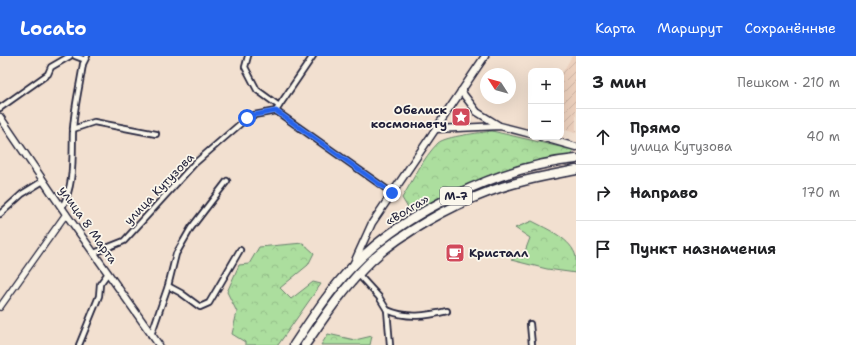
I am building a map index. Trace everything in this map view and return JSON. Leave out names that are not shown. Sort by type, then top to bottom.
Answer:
[{"type":"highway","name":"«Волга»","points":[[294,345],[333,290],[352,267],[370,250],[400,227],[489,180],[513,172],[576,159]]},
{"type":"highway","name":"«Волга»","points":[[305,345],[358,274],[387,247],[406,234],[465,202],[487,192],[510,185],[576,170]]},
{"type":"main road","points":[[352,267],[368,231],[485,56]]},
{"type":"main road","points":[[461,91],[477,112],[500,126]]},
{"type":"main road","points":[[473,126],[478,120],[477,112]]},
{"type":"main road","name":"улица 8 Марта","points":[[0,117],[43,181],[159,345]]},
{"type":"main road","points":[[436,129],[473,126],[500,126],[528,133]]},
{"type":"main road","points":[[552,140],[576,147]]},
{"type":"street","points":[[0,108],[48,74],[51,67],[70,56]]},
{"type":"street","points":[[0,306],[64,211],[72,179],[73,129],[84,59],[75,56]]},
{"type":"street","points":[[248,56],[245,67],[257,90],[279,106]]},
{"type":"street","points":[[313,56],[276,111],[392,193]]},
{"type":"street","name":"улица Кутузова","points":[[94,253],[124,241],[194,164],[220,144],[247,118],[254,115],[276,111]]},
{"type":"street","points":[[73,129],[94,122],[156,134]]},
{"type":"street","points":[[0,214],[22,194],[43,181]]},
{"type":"street","points":[[151,334],[168,286],[176,254],[191,228],[227,181]]},
{"type":"street","points":[[168,286],[181,293],[200,308],[209,303],[240,250]]},
{"type":"street","points":[[79,345],[99,296],[100,284],[108,273]]},
{"type":"street","points":[[358,274],[379,297],[387,310],[390,345]]},
{"type":"street","points":[[387,310],[401,314],[425,316],[447,311]]},
{"type":"street","points":[[530,324],[532,345]]},
{"type":"shaded area","points":[[572,56],[576,56],[576,133],[564,130],[564,70]]},
{"type":"green space","points":[[492,131],[573,150],[572,156],[526,163],[483,178],[411,213],[402,198],[423,162],[438,143],[448,138]]},
{"type":"green space","points":[[532,221],[558,235],[570,245],[576,257],[576,273],[547,269],[511,260],[524,254],[530,238],[515,228]]},
{"type":"green space","points":[[303,243],[314,253],[308,265],[280,288],[291,299],[313,282],[321,284],[278,345],[245,345],[245,342],[232,334],[237,312],[227,292],[239,265],[249,264],[259,247]]},
{"type":"green space","points":[[328,334],[355,340],[372,336],[370,345],[321,345]]},
{"type":"place","name":"Обелиск космонавту","points":[[461,117]]},
{"type":"place","name":"Кристалл","points":[[455,253]]},
{"type":"route","points":[[247,118],[254,115],[276,111],[392,193]]}]
